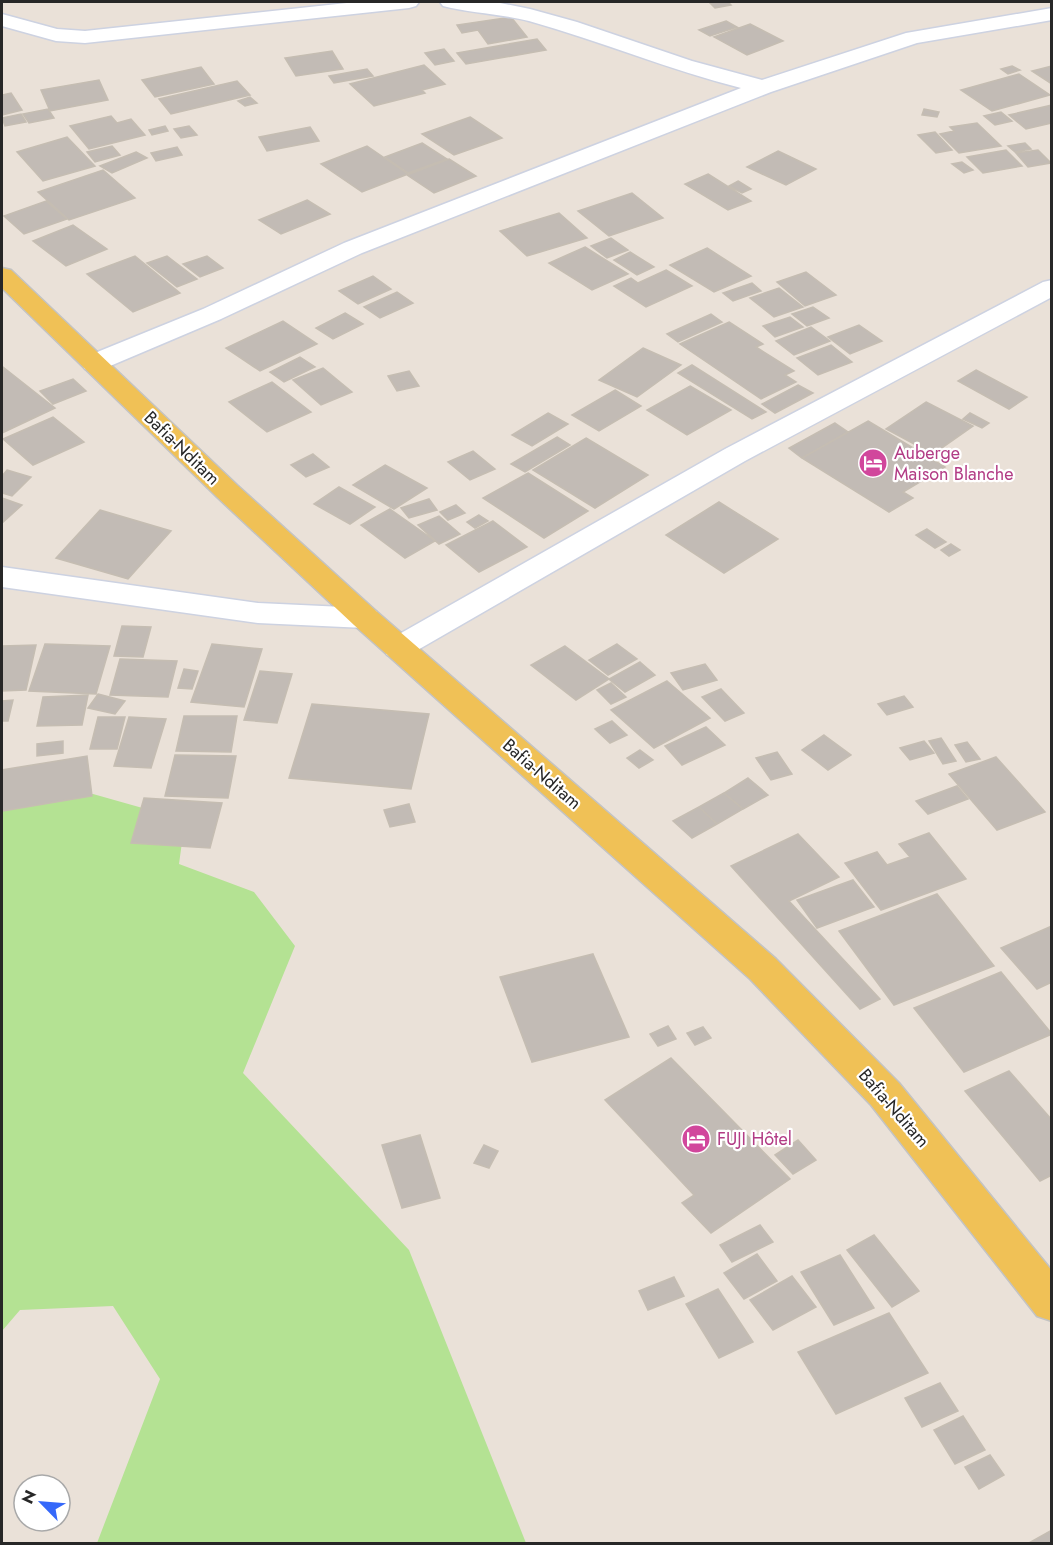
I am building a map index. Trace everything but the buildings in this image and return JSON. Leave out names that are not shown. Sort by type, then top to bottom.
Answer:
[{"type":"main road","name":"Bafia-Nditam","points":[[2,275],[227,491],[365,618],[763,969],[885,1094],[1052,1303]]},
{"type":"street","points":[[2,20],[56,35],[85,37],[409,2]]},
{"type":"street","points":[[450,2],[481,4],[532,14],[581,28],[700,72],[763,87]]},
{"type":"street","points":[[94,363],[212,314],[353,248],[763,87],[913,37],[1052,14]]},
{"type":"street","points":[[398,648],[735,455],[1052,287]]},
{"type":"street","points":[[2,578],[258,613],[365,618]]},
{"type":"green space","points":[[2,793],[93,794],[185,820],[179,864],[254,892],[295,946],[243,1073],[409,1250],[526,1543],[97,1543],[160,1379],[113,1306],[20,1310],[2,1331]]},
{"type":"place","name":"Auberge Maison Blanche","points":[[873,463]]},
{"type":"place","name":"FUJI Hôtel","points":[[696,1139]]}]
